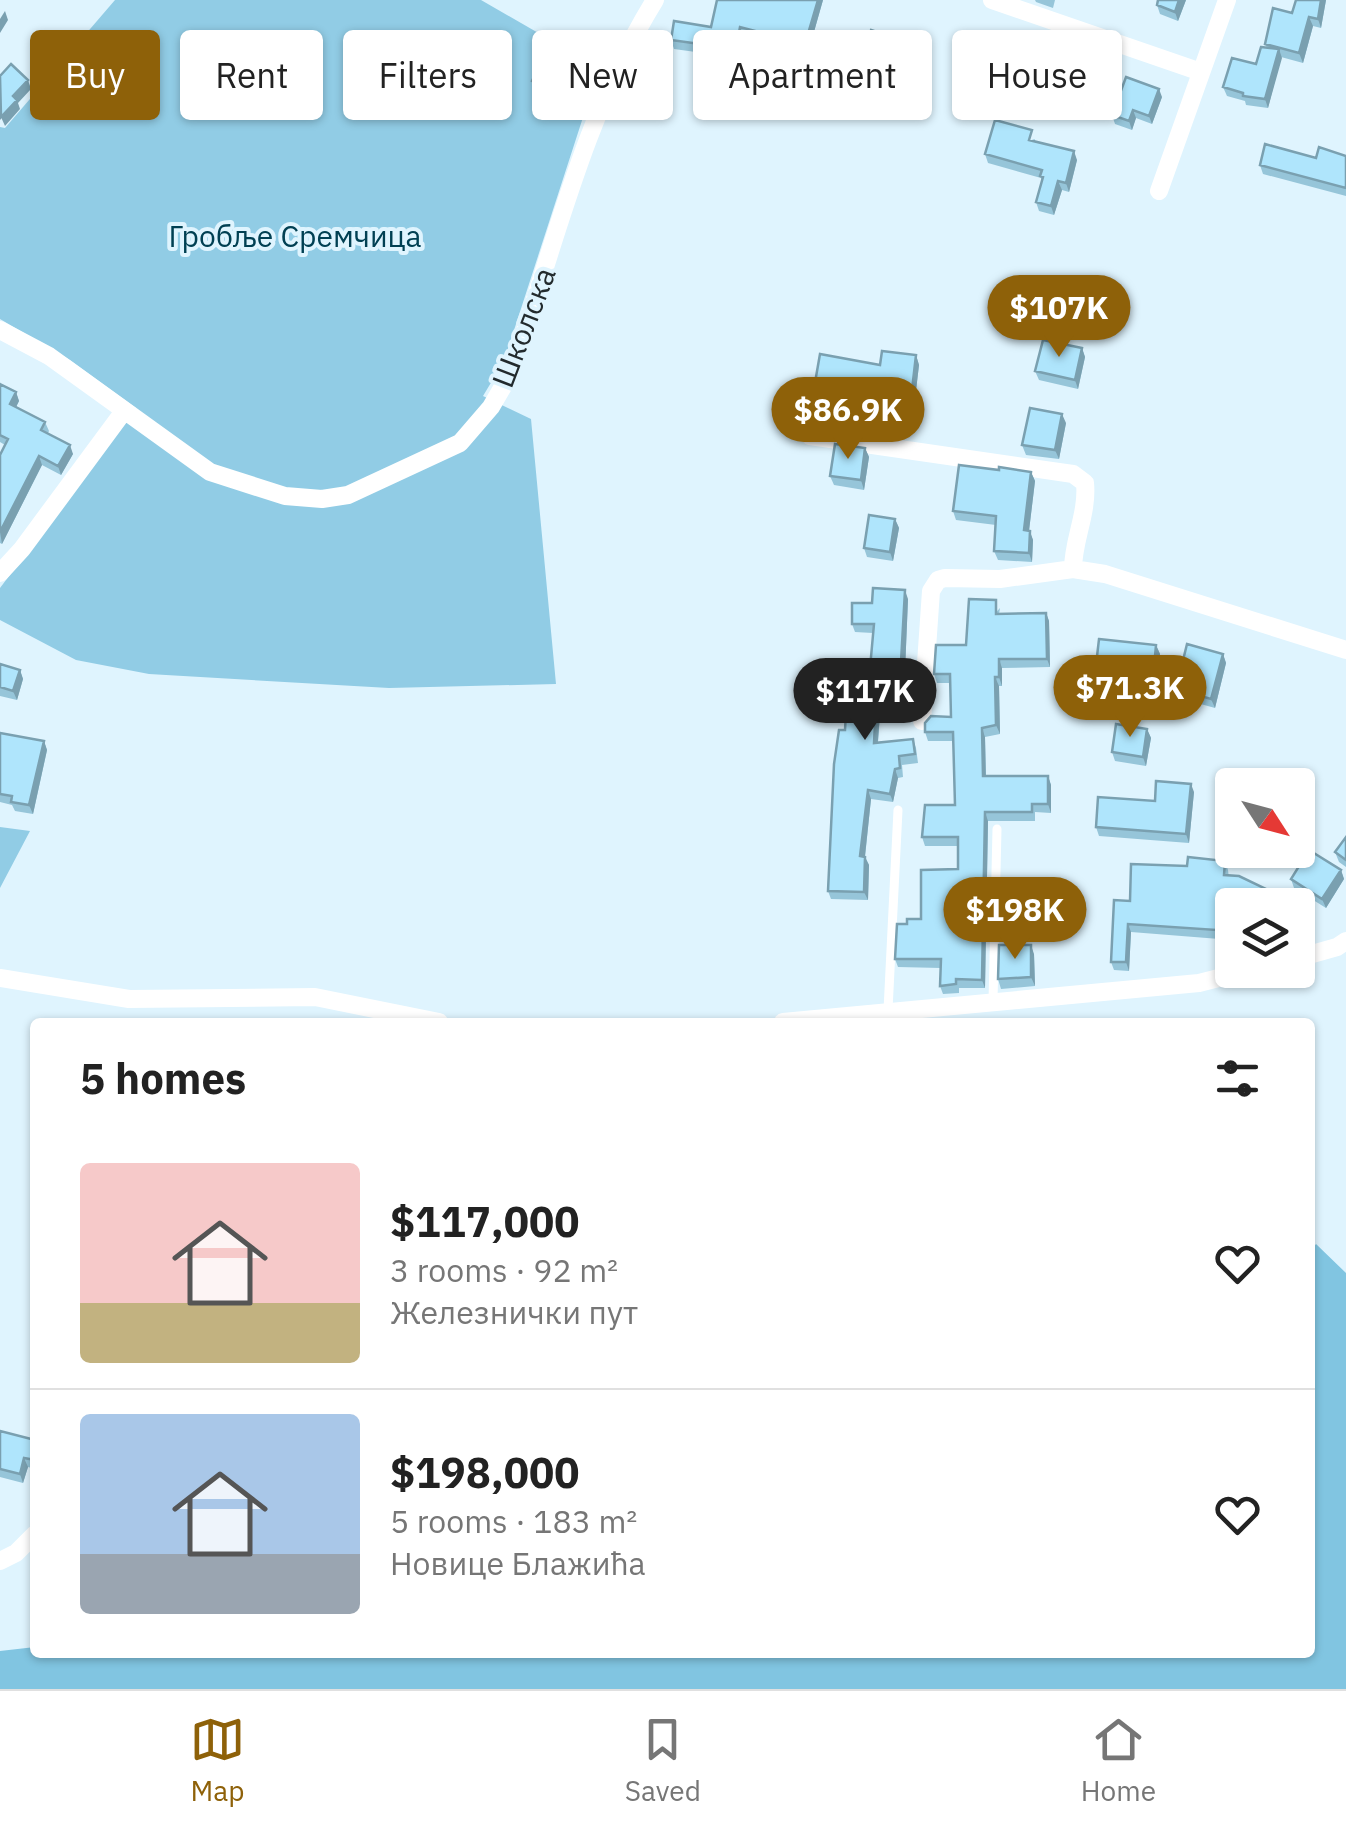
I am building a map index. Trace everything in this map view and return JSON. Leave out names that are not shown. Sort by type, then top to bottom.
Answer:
[{"type":"street","name":"Школска","points":[[0,330],[49,356],[210,472],[285,496],[322,499],[348,495],[460,443],[491,407],[512,371],[604,96],[629,42],[655,0]]},
{"type":"street","points":[[992,0],[1201,72]]},
{"type":"street","points":[[1159,191],[1227,0]]},
{"type":"street","points":[[0,572],[22,549],[124,412]]},
{"type":"street","points":[[810,436],[1073,474],[1086,483],[1073,570]]},
{"type":"street","points":[[922,721],[934,584],[946,578],[1000,579],[1073,570],[1130,579],[1346,650]]},
{"type":"street","points":[[1315,953],[1346,942]]},
{"type":"street","points":[[0,978],[129,999],[315,997],[419,1018]]},
{"type":"street","points":[[818,1018],[1215,979]]},
{"type":"street","points":[[0,1561],[30,1539]]},
{"type":"lane","points":[[888,1010],[898,810]]},
{"type":"lane","points":[[993,1001],[997,829]]},
{"type":"green space","name":"Гробље Сремчица","points":[[115,0],[481,0],[533,30],[532,120],[582,120],[504,361],[483,396],[531,419],[556,684],[389,688],[149,674],[76,660],[0,620],[0,588],[136,408],[70,360],[0,319],[0,127],[5,128],[30,99],[30,120],[160,120],[160,30],[89,30]]},
{"type":"green space","points":[[0,827],[30,831],[0,888]]},
{"type":"shaded area","points":[[1315,1245],[1346,1273],[1346,1689],[0,1689],[0,1651],[30,1648],[30,1658],[1315,1658]]},
{"type":"building","points":[[717,0],[818,0],[809,30],[693,30],[693,43],[673,40],[674,21],[711,27]]},
{"type":"building","points":[[1158,0],[1179,0],[1175,12],[1157,5]]},
{"type":"building","points":[[1296,0],[1321,0],[1318,19],[1309,17],[1299,53],[1265,44],[1273,8],[1292,13]]},
{"type":"building","points":[[1261,47],[1279,49],[1265,99],[1243,96],[1223,87],[1232,58],[1256,64]]},
{"type":"building","points":[[11,64],[28,80],[1,117],[0,76]]},
{"type":"building","points":[[1126,77],[1159,89],[1149,116],[1133,110],[1129,121],[1122,119]]},
{"type":"building","points":[[995,120],[1032,130],[1029,140],[1074,151],[1066,183],[1058,181],[1051,206],[1036,202],[1042,170],[985,154]]},
{"type":"building","points":[[1265,144],[1316,158],[1319,147],[1346,156],[1346,188],[1260,165]]},
{"type":"building","points":[[1043,340],[1082,348],[1075,380],[1035,371]]},
{"type":"building","points":[[882,351],[916,355],[912,390],[854,384],[853,389],[845,388],[843,400],[813,394],[820,354],[880,365]]},
{"type":"building","points":[[0,384],[16,392],[10,404],[45,422],[41,430],[70,445],[58,466],[39,456],[0,532],[0,455],[8,439],[0,435]]},
{"type":"building","points":[[1030,408],[1062,414],[1055,450],[1022,445]]},
{"type":"building","points":[[835,444],[865,448],[861,480],[830,476]]},
{"type":"building","points":[[959,465],[1031,472],[1024,530],[1030,531],[1029,553],[994,551],[996,516],[953,511]]},
{"type":"building","points":[[869,515],[895,519],[890,552],[864,548]]},
{"type":"building","points":[[873,588],[905,590],[901,662],[887,661],[883,705],[876,705],[874,743],[913,739],[915,754],[899,756],[900,768],[895,769],[890,794],[868,790],[860,856],[865,857],[864,892],[828,891],[839,730],[845,730],[848,678],[869,679],[874,624],[852,624],[852,603],[872,603]]},
{"type":"building","points":[[969,599],[996,600],[996,614],[1046,613],[1047,659],[999,659],[999,677],[995,677],[996,725],[982,728],[983,776],[1048,776],[1048,804],[1032,804],[1032,812],[985,812],[982,980],[956,979],[956,984],[940,986],[941,959],[895,959],[897,924],[921,919],[921,870],[958,869],[958,837],[922,837],[925,805],[955,805],[953,732],[925,732],[925,723],[931,716],[951,717],[950,674],[934,674],[936,645],[966,645]]},
{"type":"building","points":[[1099,639],[1156,645],[1153,678],[1115,675],[1115,667],[1096,665]]},
{"type":"building","points":[[1187,644],[1223,654],[1211,699],[1176,689]]},
{"type":"building","points":[[0,664],[20,670],[13,691],[0,687]]},
{"type":"building","points":[[1116,724],[1147,729],[1143,757],[1112,752]]},
{"type":"building","points":[[0,733],[44,741],[29,805],[11,802],[12,796],[0,794]]},
{"type":"building","points":[[1156,781],[1191,784],[1186,834],[1096,827],[1098,797],[1155,801]]},
{"type":"building","points":[[1346,837],[1346,860],[1335,852]]},
{"type":"building","points":[[1315,854],[1341,870],[1322,899],[1315,894],[1315,888],[1305,888],[1291,879],[1298,868],[1315,868]]},
{"type":"building","points":[[1188,857],[1215,860],[1215,868],[1224,868],[1224,875],[1239,876],[1264,888],[1215,888],[1215,930],[1128,924],[1126,962],[1111,962],[1114,900],[1130,901],[1131,864],[1187,866]]},
{"type":"building","points":[[999,945],[1031,945],[1031,977],[998,979]]},
{"type":"building","points":[[0,1431],[30,1439],[30,1459],[24,1458],[20,1474],[0,1469]]}]
